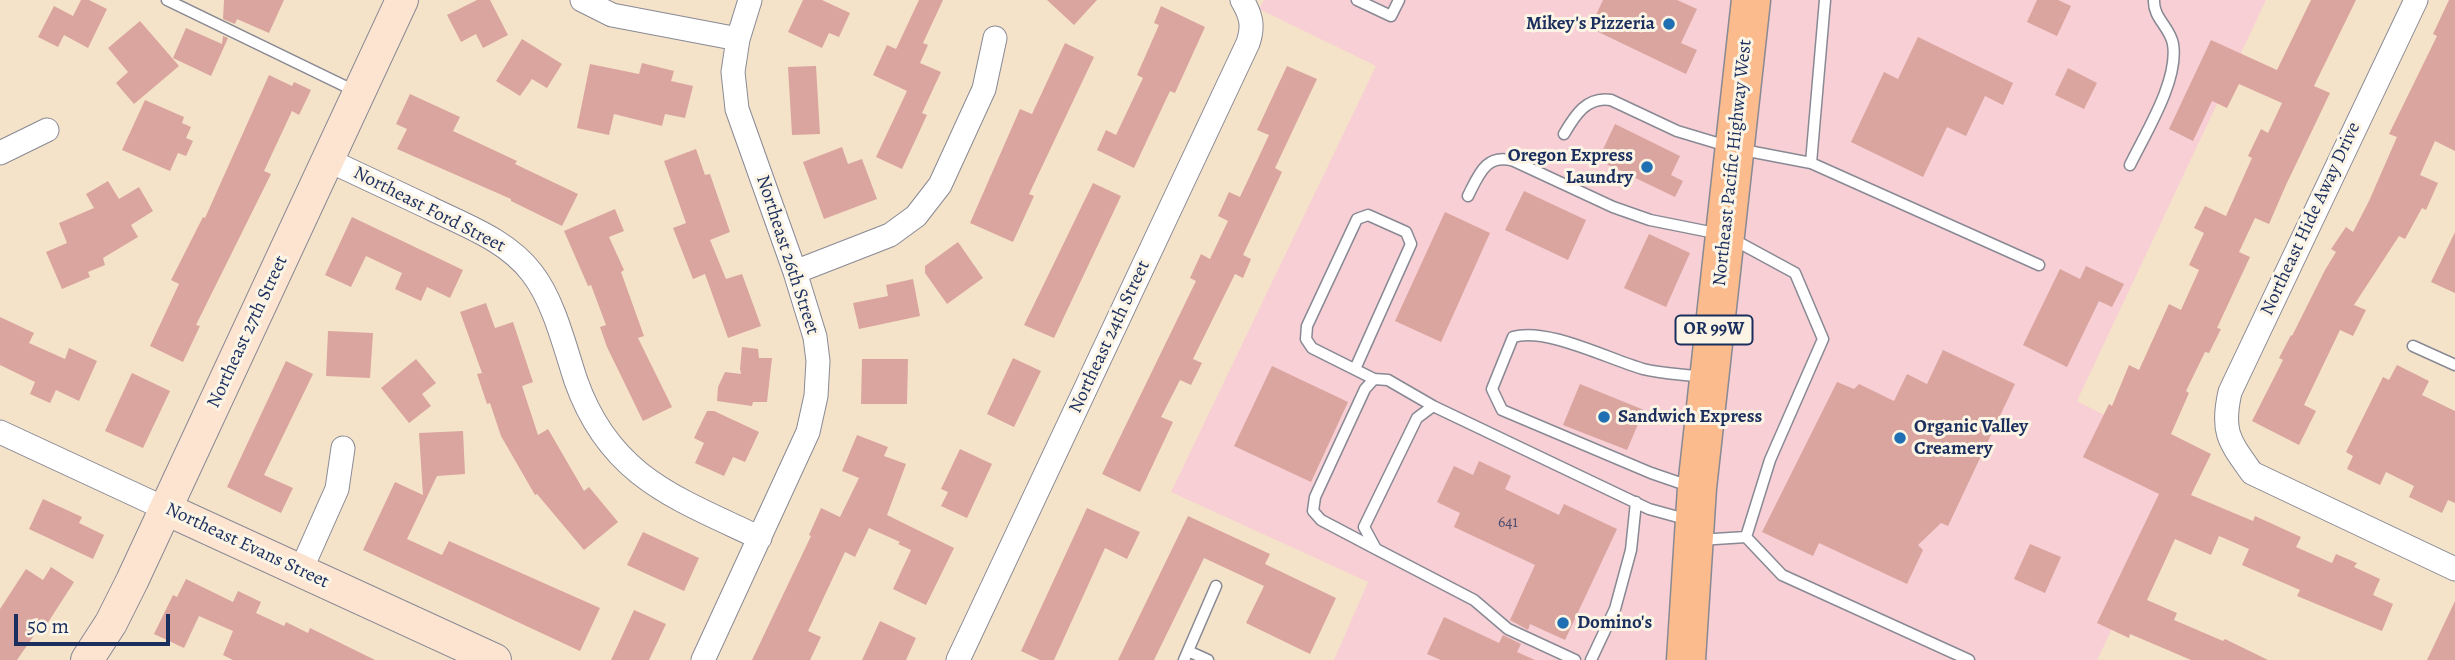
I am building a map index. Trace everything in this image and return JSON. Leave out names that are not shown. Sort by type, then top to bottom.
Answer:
[{"type":"highway","name":"Northeast Pacific Highway West","points":[[1686,660],[1695,517],[1751,0]]},
{"type":"street","name":"Northeast 27th Street","points":[[87,660],[111,623],[166,509],[402,0]]},
{"type":"street","points":[[582,0],[612,15],[738,39]]},
{"type":"street","name":"Northeast 26th Street","points":[[703,660],[808,432],[816,396],[818,361],[815,337],[795,272],[737,109],[733,72],[738,39],[750,0]]},
{"type":"street","name":"Northeast Hide Away Drive","points":[[2416,0],[2230,392],[2224,416],[2230,442],[2252,473],[2455,569]]},
{"type":"street","name":"Northeast 24th Street","points":[[958,660],[1248,43],[1253,30],[1245,6]]},
{"type":"street","points":[[795,272],[890,235],[916,216],[940,185],[984,89],[995,38]]},
{"type":"street","points":[[0,153],[47,130]]},
{"type":"street","name":"Northeast Ford Street","points":[[328,160],[506,247],[533,273],[546,296],[594,425],[615,453],[657,487],[760,538]]},
{"type":"street","name":"Northeast Evans Street","points":[[0,432],[495,660]]},
{"type":"street","points":[[301,570],[337,489],[343,448]]},
{"type":"lane","points":[[167,0],[359,93]]},
{"type":"lane","points":[[1357,0],[1391,16],[1399,0]]},
{"type":"lane","points":[[1811,163],[1825,0]]},
{"type":"lane","points":[[2130,165],[2172,77],[2175,58],[2172,39],[2154,9],[2154,0]]},
{"type":"lane","points":[[1564,134],[1582,109],[1592,101],[1611,100],[1677,131],[1735,149],[1811,163],[2039,265]]},
{"type":"lane","points":[[1468,196],[1481,171],[1500,157],[1650,220],[1725,234],[1796,273],[1823,339],[1770,460],[1746,537]]},
{"type":"lane","points":[[1355,369],[1411,244],[1406,232],[1368,215],[1357,219],[1307,326],[1306,339],[1312,348],[1374,379],[1388,380],[1433,406],[1649,509],[1695,517],[1746,537],[1782,575],[1969,660]]},
{"type":"lane","points":[[1695,517],[1651,473],[1502,410],[1492,389],[1513,337],[1525,333],[1551,338],[1646,370],[1709,377]]},
{"type":"lane","points":[[2413,346],[2455,365]]},
{"type":"lane","points":[[1374,379],[1365,388],[1315,497],[1313,511],[1321,520],[1474,600],[1508,629],[1575,660]]},
{"type":"lane","points":[[1376,549],[1364,527],[1417,418],[1433,406]]},
{"type":"lane","points":[[1591,660],[1615,610],[1631,550],[1636,502]]},
{"type":"lane","points":[[1208,660],[1186,656],[1216,586]]},
{"type":"shaded area","points":[[1264,0],[2266,0],[2077,401],[2193,461],[2097,660],[1334,660],[1368,582],[1171,492],[1376,66],[1259,9]]},
{"type":"building","points":[[81,0],[89,0],[107,9],[88,48],[64,35],[58,47],[38,37],[54,6],[73,16]]},
{"type":"building","points":[[224,0],[284,0],[269,33],[237,19],[235,24],[223,19]]},
{"type":"building","points":[[477,0],[490,0],[508,35],[483,48],[476,34],[461,42],[447,15]]},
{"type":"building","points":[[803,0],[822,0],[850,13],[839,37],[829,33],[822,48],[788,32]]},
{"type":"building","points":[[919,0],[943,0],[923,43],[928,45],[920,63],[941,72],[922,113],[927,115],[902,169],[876,157],[907,91],[873,75],[887,45],[896,49]]},
{"type":"building","points":[[1047,0],[1097,0],[1074,25]]},
{"type":"building","points":[[1603,0],[1677,0],[1697,9],[1681,43],[1697,50],[1686,74],[1590,28]]},
{"type":"building","points":[[2037,0],[2058,0],[2071,6],[2057,36],[2027,22]]},
{"type":"building","points":[[2311,0],[2356,0],[2314,86],[2330,93],[2269,224],[2255,218],[2239,252],[2250,257],[2217,328],[2221,329],[2209,353],[2205,352],[2186,391],[2189,393],[2171,434],[2211,454],[2191,495],[2253,521],[2255,516],[2301,537],[2296,547],[2332,563],[2336,554],[2357,563],[2354,567],[2380,579],[2373,595],[2393,604],[2382,631],[2297,596],[2300,590],[2242,565],[2249,549],[2219,536],[2211,555],[2175,539],[2147,600],[2177,613],[2174,620],[2223,641],[2225,639],[2268,660],[2191,660],[2130,634],[2129,638],[2097,623],[2159,494],[2083,457],[2109,404],[2112,406],[2129,365],[2139,370],[2169,304],[2181,310],[2199,270],[2189,265],[2204,233],[2194,228],[2205,206],[2226,216],[2252,158],[2248,156],[2261,129],[2268,133],[2282,103],[2239,84],[2227,108],[2212,101],[2193,141],[2169,129],[2211,40],[2277,70]]},
{"type":"building","points":[[2449,0],[2455,0],[2455,151],[2435,141],[2420,175],[2438,183],[2426,210],[2422,208],[2405,239],[2399,236],[2354,305],[2366,310],[2353,336],[2340,330],[2304,405],[2316,411],[2299,445],[2252,421],[2283,360],[2279,358],[2336,252],[2331,249],[2346,227],[2353,232],[2369,201],[2397,137],[2389,134],[2437,36],[2433,34]]},
{"type":"building","points":[[1161,6],[1205,27],[1175,93],[1170,91],[1134,168],[1097,150],[1106,130],[1116,135],[1143,78],[1137,75],[1159,25],[1154,23]]},
{"type":"building","points":[[140,21],[179,66],[134,104],[116,83],[128,72],[108,48]]},
{"type":"building","points":[[186,28],[222,44],[223,36],[228,38],[211,76],[173,58]]},
{"type":"building","points":[[1918,37],[2013,83],[2003,105],[1985,96],[1966,136],[1947,127],[1923,177],[1851,142],[1884,72],[1898,79]]},
{"type":"building","points":[[522,39],[562,64],[547,88],[532,79],[520,96],[496,81]]},
{"type":"building","points":[[1065,43],[1094,57],[1029,194],[1034,196],[1013,242],[970,223],[1020,109],[1032,114]]},
{"type":"building","points":[[642,63],[674,71],[671,81],[693,86],[685,118],[665,114],[662,126],[614,114],[609,135],[577,128],[590,64],[639,74]]},
{"type":"building","points":[[816,66],[820,134],[792,135],[788,67]]},
{"type":"building","points":[[1287,66],[1317,79],[1275,168],[1282,172],[1243,255],[1251,259],[1243,278],[1235,274],[1193,359],[1202,363],[1191,385],[1180,380],[1161,417],[1173,422],[1140,492],[1102,474],[1196,281],[1190,278],[1201,254],[1210,259],[1228,221],[1218,216],[1229,192],[1240,197],[1269,135],[1257,130]]},
{"type":"building","points":[[2068,68],[2097,83],[2084,109],[2055,95]]},
{"type":"building","points":[[269,75],[292,86],[294,82],[311,90],[299,115],[292,111],[264,171],[271,174],[196,325],[200,326],[183,362],[150,346],[179,284],[171,280],[203,217],[205,218]]},
{"type":"building","points":[[410,94],[460,117],[453,131],[578,194],[562,226],[511,199],[397,149],[407,129],[396,124]]},
{"type":"building","points":[[145,100],[184,117],[182,123],[191,127],[186,138],[193,141],[186,156],[178,153],[170,171],[122,150]]},
{"type":"building","points":[[1615,124],[1680,156],[1671,175],[1683,181],[1675,197],[1598,160]]},
{"type":"building","points":[[842,147],[848,164],[862,159],[877,199],[824,219],[803,162]]},
{"type":"building","points":[[696,149],[705,175],[710,174],[730,232],[710,240],[726,279],[742,274],[761,326],[728,338],[705,274],[693,279],[673,228],[686,223],[664,161]]},
{"type":"building","points":[[108,181],[119,199],[139,187],[153,211],[131,225],[138,237],[103,258],[105,265],[88,272],[90,277],[62,289],[46,252],[67,243],[59,223],[94,208],[86,194]]},
{"type":"building","points":[[1093,183],[1121,196],[1054,338],[1024,325]]},
{"type":"building","points":[[1524,191],[1586,220],[1568,260],[1505,230]]},
{"type":"building","points":[[615,209],[624,231],[609,237],[624,270],[621,272],[644,336],[638,338],[672,407],[643,421],[607,347],[600,327],[606,325],[591,285],[588,286],[564,231]]},
{"type":"building","points":[[1445,212],[1490,233],[1441,342],[1395,321]]},
{"type":"building","points":[[352,217],[463,270],[450,298],[427,287],[421,301],[395,289],[402,273],[366,256],[351,287],[325,275]]},
{"type":"building","points":[[2455,232],[2455,293],[2431,282]]},
{"type":"building","points":[[1649,234],[1690,253],[1666,307],[1624,288]]},
{"type":"building","points":[[958,242],[983,278],[947,304],[925,273],[925,266]]},
{"type":"building","points":[[2086,266],[2124,284],[2112,307],[2099,301],[2067,367],[2023,345],[2060,269],[2080,279]]},
{"type":"building","points":[[913,279],[920,316],[859,329],[853,303],[888,296],[886,285]]},
{"type":"building","points":[[486,303],[495,328],[513,322],[533,382],[522,386],[538,435],[548,429],[584,491],[589,487],[618,522],[584,550],[537,494],[535,495],[501,436],[490,403],[487,404],[477,374],[482,373],[460,312]]},
{"type":"building","points":[[0,317],[34,333],[29,343],[65,359],[69,348],[97,361],[79,401],[56,390],[50,403],[30,394],[35,382],[0,365]]},
{"type":"building","points":[[328,331],[373,333],[370,378],[326,376]]},
{"type":"building","points":[[742,347],[758,349],[759,358],[772,358],[767,402],[753,402],[752,406],[717,401],[718,387],[725,372],[741,374]]},
{"type":"building","name":"Organic Valley Creamery","points":[[1943,350],[2015,384],[1948,526],[1941,523],[1918,545],[1923,550],[1907,584],[1819,543],[1813,556],[1762,532],[1837,382],[1854,389],[1859,384],[1894,401],[1907,374],[1927,384]]},
{"type":"building","points":[[1013,358],[1041,371],[1014,427],[987,414]]},
{"type":"building","points":[[416,359],[436,383],[422,394],[431,406],[409,423],[381,388]]},
{"type":"building","points":[[862,359],[908,359],[907,404],[861,404]]},
{"type":"building","points":[[286,361],[313,374],[264,475],[293,488],[281,513],[227,487]]},
{"type":"building","points":[[2397,365],[2429,381],[2422,395],[2455,411],[2455,503],[2448,500],[2442,513],[2409,497],[2414,486],[2386,472],[2380,485],[2347,469],[2353,456],[2346,452],[2383,377],[2389,380]]},
{"type":"building","points":[[1272,366],[1348,402],[1311,482],[1234,446]]},
{"type":"building","points":[[132,373],[170,391],[143,448],[105,431]]},
{"type":"building","name":"Sandwich Express","points":[[1580,384],[1644,410],[1627,450],[1563,425]]},
{"type":"building","points":[[707,411],[714,411],[759,432],[745,462],[733,457],[724,476],[695,463],[704,443],[694,438]]},
{"type":"building","points":[[463,431],[465,474],[437,476],[407,539],[442,555],[449,541],[600,608],[580,651],[363,550],[395,482],[423,495],[419,433]]},
{"type":"building","points":[[857,435],[888,447],[884,456],[906,464],[887,515],[954,548],[926,605],[893,589],[911,550],[869,528],[855,557],[845,552],[808,631],[821,637],[810,660],[752,660],[811,536],[809,535],[821,508],[840,517],[859,478],[842,471]]},
{"type":"building","points":[[960,449],[992,464],[967,518],[941,506],[948,492],[941,489]]},
{"type":"building","points":[[1479,461],[1511,476],[1505,489],[1559,515],[1564,504],[1617,529],[1565,640],[1530,624],[1528,630],[1510,620],[1535,565],[1454,527],[1460,513],[1437,502],[1454,466],[1473,475]]},
{"type":"building","points":[[43,499],[82,517],[79,523],[104,535],[93,559],[29,529]]},
{"type":"building","points":[[1087,508],[1140,532],[1127,559],[1105,548],[1054,660],[1040,660],[1021,651]]},
{"type":"building","points":[[1188,516],[1270,554],[1265,564],[1336,598],[1310,654],[1246,623],[1264,586],[1204,558],[1154,660],[1118,660]]},
{"type":"building","points":[[643,532],[699,558],[684,591],[627,565]]},
{"type":"building","points":[[2030,544],[2061,557],[2045,593],[2014,579]]},
{"type":"building","points":[[51,567],[74,582],[47,624],[44,621],[17,660],[0,660],[0,609],[26,569],[43,580]]},
{"type":"building","points":[[186,579],[233,602],[238,591],[261,602],[256,613],[284,626],[286,622],[308,633],[310,628],[375,660],[233,660],[223,655],[233,631],[199,616],[184,648],[154,634],[173,595],[177,597]]},
{"type":"building","points":[[2455,601],[2455,660],[2427,660]]},
{"type":"building","points":[[634,610],[666,624],[649,660],[611,660]]},
{"type":"building","points":[[1444,617],[1499,643],[1503,635],[1521,644],[1517,652],[1535,660],[1441,660],[1427,654]]},
{"type":"building","points":[[880,621],[916,638],[906,660],[862,660]]},
{"type":"place","name":"Mikey's Pizzeria","points":[[1669,24]]},
{"type":"place","name":"Oregon Express Laundry","points":[[1647,167]]},
{"type":"place","name":"Sandwich Express","points":[[1604,417]]},
{"type":"place","name":"Organic Valley Creamery","points":[[1900,438]]},
{"type":"place","name":"Domino's","points":[[1563,623]]}]
